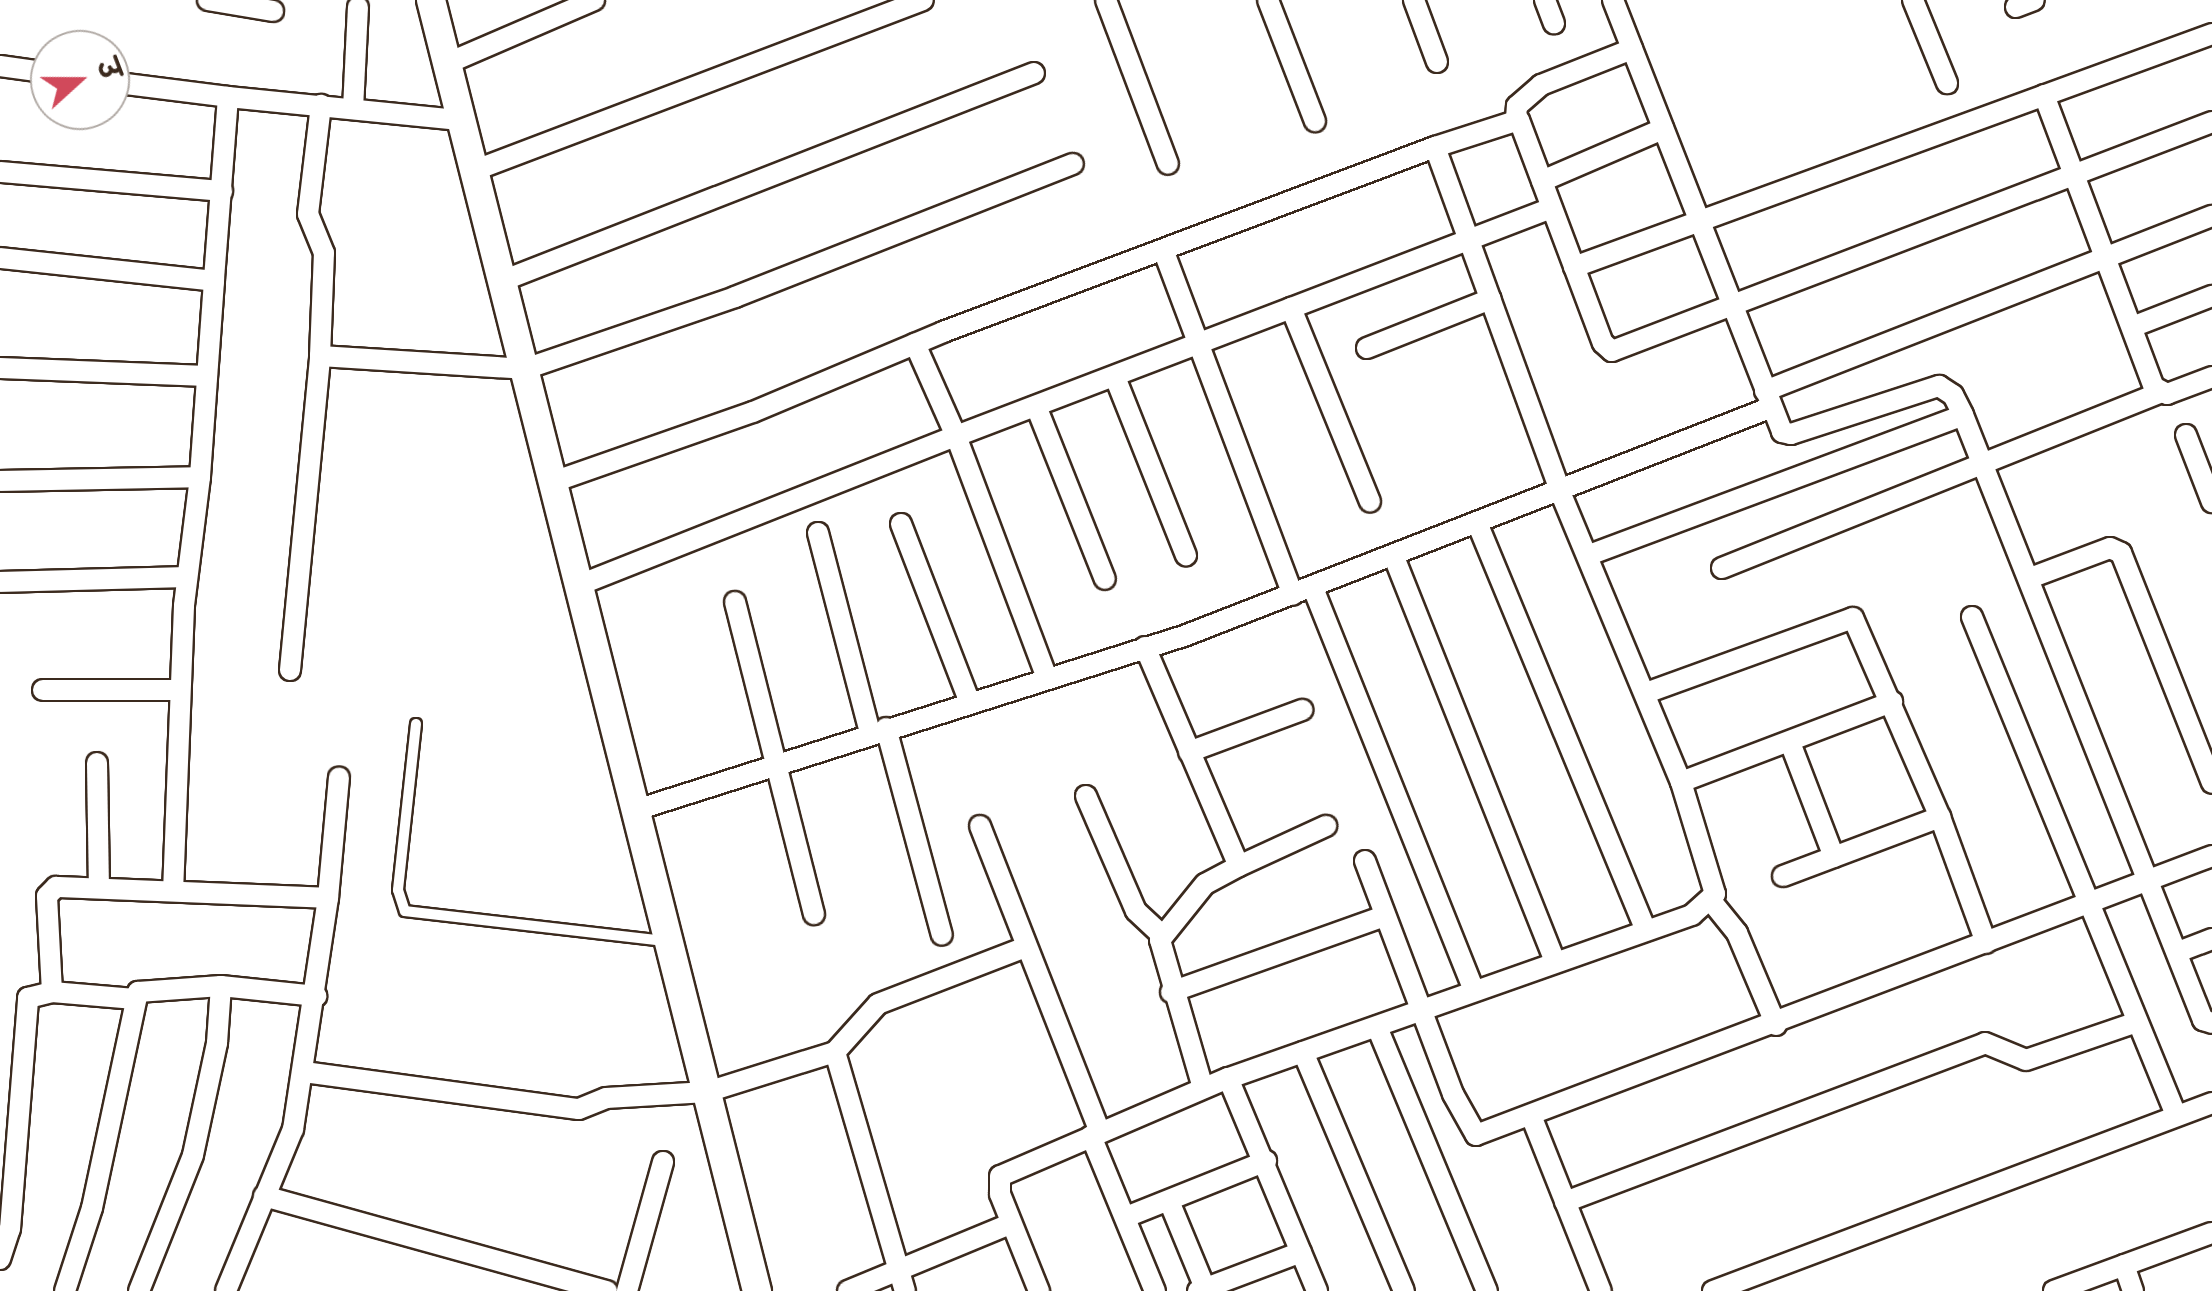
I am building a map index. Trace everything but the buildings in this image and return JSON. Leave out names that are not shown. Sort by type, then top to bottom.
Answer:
[{"type":"street","points":[[208,0],[273,10]]},
{"type":"street","points":[[431,0],[757,1291]]},
{"type":"street","points":[[474,172],[924,0]]},
{"type":"street","points":[[1106,0],[1168,164]]},
{"type":"street","points":[[1268,0],[1315,121]]},
{"type":"street","points":[[1414,0],[1437,62]]},
{"type":"street","points":[[1545,0],[1554,23]]},
{"type":"street","points":[[1613,0],[1782,432],[1791,434],[1939,386],[1954,394],[2203,1020],[2212,1023]]},
{"type":"street","points":[[1913,0],[1947,83]]},
{"type":"street","points":[[448,62],[591,1]]},
{"type":"street","points":[[353,109],[358,7]]},
{"type":"street","points":[[1574,267],[2212,34]]},
{"type":"street","points":[[1632,49],[1540,85],[1517,106],[1516,119],[1609,351],[1731,308],[2212,122]]},
{"type":"street","points":[[0,66],[30,70]]},
{"type":"street","points":[[502,281],[1034,73]]},
{"type":"street","points":[[130,85],[460,120]]},
{"type":"street","points":[[2044,95],[2159,393]]},
{"type":"street","points":[[173,888],[179,690],[187,576],[200,476],[228,97]]},
{"type":"street","points":[[290,670],[320,356],[324,252],[308,206],[322,106]]},
{"type":"street","points":[[553,482],[752,412],[915,344],[1516,119]]},
{"type":"street","points":[[1542,181],[1663,130]]},
{"type":"street","points":[[1435,147],[1561,494],[1646,693],[1710,862],[1712,902],[1737,933],[1776,1025]]},
{"type":"street","points":[[320,356],[525,369],[735,297],[1073,164]]},
{"type":"street","points":[[0,172],[222,190]]},
{"type":"street","points":[[579,585],[1551,208]]},
{"type":"street","points":[[636,810],[1145,648],[1303,592],[1561,494],[1768,399],[2105,256],[2212,216]]},
{"type":"street","points":[[1164,252],[1303,592],[1474,991]]},
{"type":"street","points":[[0,258],[214,281]]},
{"type":"street","points":[[2132,328],[2212,296]]},
{"type":"street","points":[[1367,348],[1491,299]]},
{"type":"street","points":[[1291,308],[1370,502]]},
{"type":"street","points":[[915,344],[956,436],[1048,678]]},
{"type":"street","points":[[0,368],[207,376]]},
{"type":"street","points":[[1115,377],[1186,555]]},
{"type":"street","points":[[1722,568],[2159,393],[2212,377]]},
{"type":"street","points":[[1036,406],[1105,579]]},
{"type":"street","points":[[1589,555],[1963,414]]},
{"type":"street","points":[[2186,435],[2206,469],[2212,502]]},
{"type":"street","points":[[0,481],[200,476]]},
{"type":"street","points":[[901,524],[970,703]]},
{"type":"street","points":[[1478,525],[1646,930]]},
{"type":"street","points":[[818,533],[942,934]]},
{"type":"street","points":[[2030,578],[2110,548],[2121,553],[2212,783]]},
{"type":"street","points":[[1394,557],[1556,961]]},
{"type":"street","points":[[0,582],[187,576]]},
{"type":"street","points":[[735,602],[814,914]]},
{"type":"street","points":[[1646,693],[1848,616],[1860,625],[1940,816],[1986,943]]},
{"type":"street","points":[[1972,616],[2176,1115]]},
{"type":"street","points":[[1145,648],[1238,866]]},
{"type":"street","points":[[43,690],[179,690]]},
{"type":"street","points":[[1680,782],[1791,745],[1892,702]]},
{"type":"street","points":[[1189,752],[1302,710]]},
{"type":"street","points":[[1791,745],[1834,857]]},
{"type":"street","points":[[96,763],[99,886]]},
{"type":"street","points":[[226,1291],[292,1129],[316,996],[339,777]]},
{"type":"street","points":[[1086,796],[1136,912],[1162,935]]},
{"type":"street","points":[[1783,876],[1940,816]]},
{"type":"street","points":[[980,826],[1156,1291]]},
{"type":"street","points":[[1203,1088],[1160,952],[1162,935],[1205,884],[1326,826]]},
{"type":"street","points":[[1364,861],[1471,1134],[1532,1118],[2212,856]]},
{"type":"street","points":[[52,992],[48,896],[56,887],[173,888],[328,898]]},
{"type":"street","points":[[1040,1291],[1010,1224],[1000,1176],[1228,1078],[1422,1012],[1712,902]]},
{"type":"street","points":[[1172,992],[1385,916]]},
{"type":"street","points":[[2178,952],[2212,939]]},
{"type":"street","points":[[304,1072],[579,1110],[606,1098],[707,1092],[835,1052],[878,1004],[1026,946]]},
{"type":"street","points":[[65,1291],[92,1208],[135,999],[145,989],[220,986],[316,996]]},
{"type":"street","points":[[140,1291],[193,1155],[217,1044],[220,986]]},
{"type":"street","points":[[0,1259],[23,1013],[32,994],[135,999]]},
{"type":"street","points":[[1565,1202],[1985,1043],[2026,1060],[2137,1022]]},
{"type":"street","points":[[1377,1027],[1487,1291]]},
{"type":"street","points":[[835,1052],[905,1291]]},
{"type":"street","points":[[1303,1052],[1404,1291]]},
{"type":"street","points":[[1228,1078],[1266,1161],[1317,1291]]},
{"type":"street","points":[[1713,1291],[2212,1103]]},
{"type":"street","points":[[1532,1118],[1602,1291]]},
{"type":"street","points":[[1126,1217],[1266,1161]]},
{"type":"street","points":[[627,1291],[663,1162]]},
{"type":"street","points":[[264,1196],[605,1291]]},
{"type":"street","points":[[1169,1201],[1202,1290],[1301,1252]]},
{"type":"street","points":[[848,1291],[1010,1224]]},
{"type":"street","points":[[2054,1291],[2212,1233]]},
{"type":"street","points":[[2124,1266],[2133,1291]]},
{"type":"lane","points":[[416,724],[398,890],[405,912],[669,941]]}]
